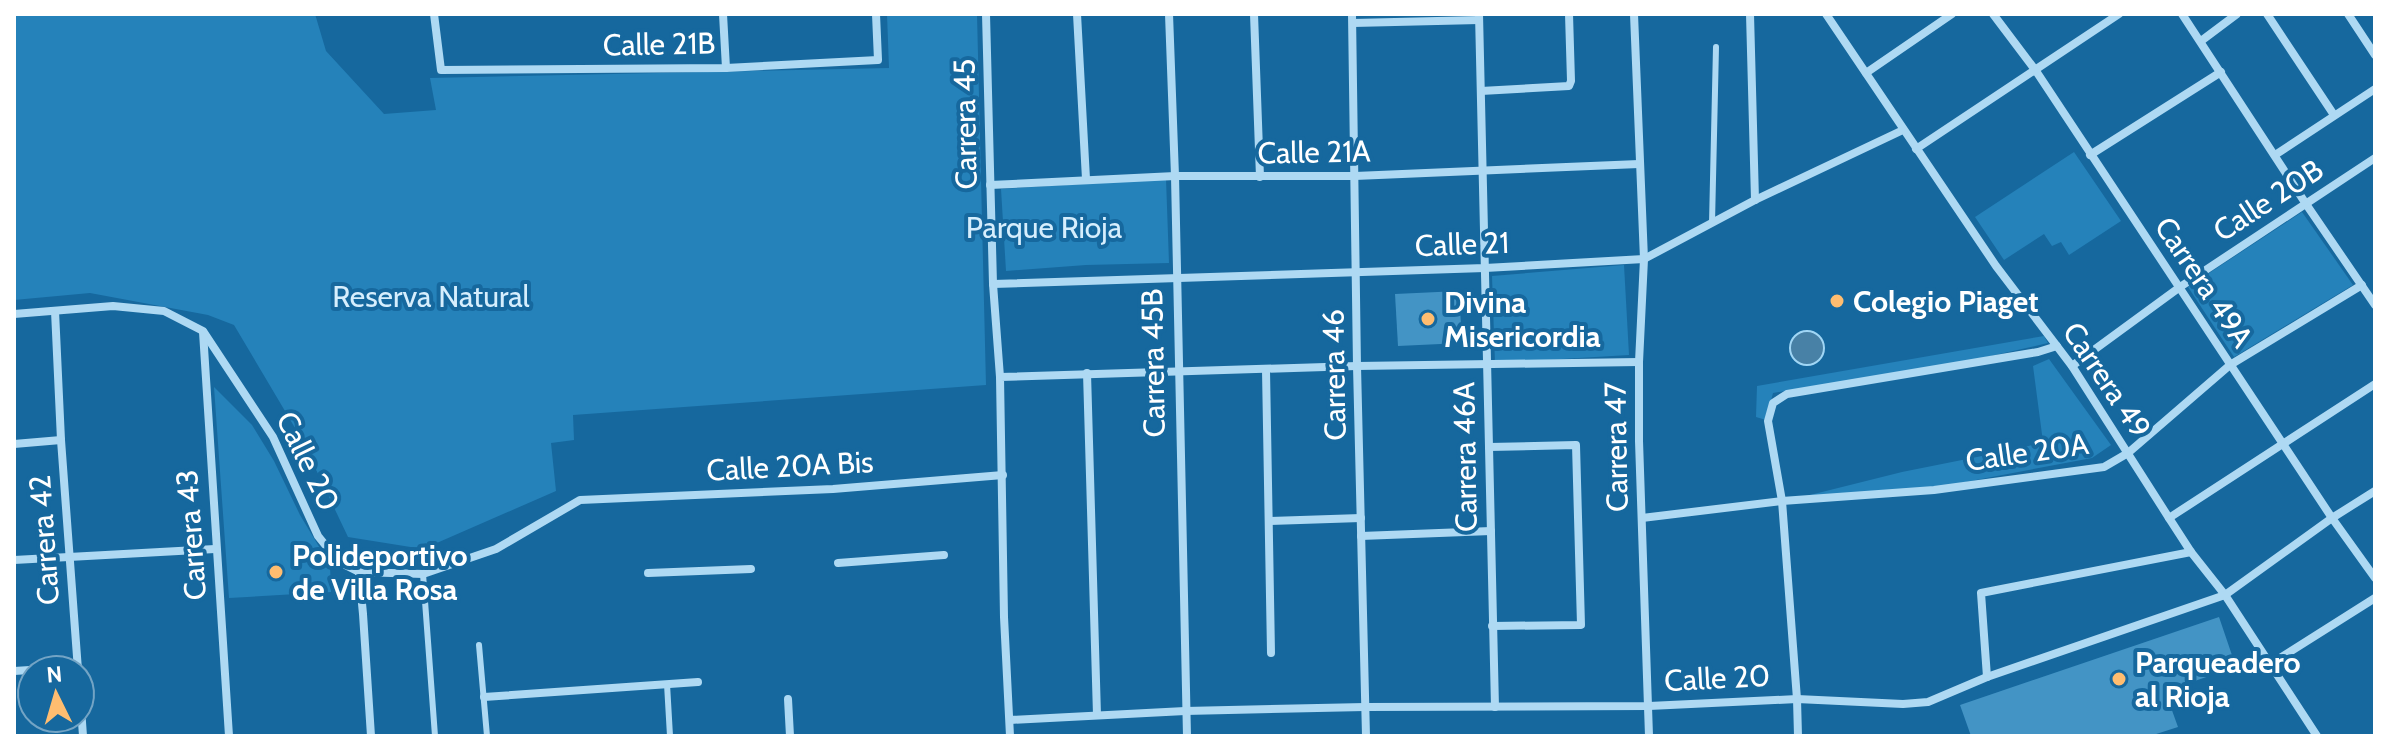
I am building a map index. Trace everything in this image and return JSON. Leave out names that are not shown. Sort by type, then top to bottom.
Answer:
[{"type":"street","name":"Calle 21B","points":[[434,14],[441,70],[726,68],[878,60],[876,14]]},
{"type":"street","points":[[723,14],[726,68]]},
{"type":"street","name":"Carrera 45","points":[[986,14],[993,284],[1000,377]]},
{"type":"street","points":[[1077,14],[1086,179]]},
{"type":"street","name":"Carrera 45B","points":[[1169,14],[1187,736]]},
{"type":"street","points":[[1254,14],[1260,177]]},
{"type":"street","points":[[1481,91],[1569,86],[1569,14]]},
{"type":"street","name":"Carrera 47","points":[[1634,14],[1644,259],[1639,362],[1649,736]]},
{"type":"street","points":[[1750,14],[1755,200]]},
{"type":"street","name":"Carrera 49","points":[[1826,14],[1996,266],[2072,366],[2191,552],[2225,595],[2317,736]]},
{"type":"street","points":[[1866,73],[1952,14]]},
{"type":"street","name":"Carrera 49A","points":[[1993,14],[2036,71],[2375,578]]},
{"type":"street","points":[[1916,149],[2119,14]]},
{"type":"street","points":[[2182,14],[2375,305]]},
{"type":"street","points":[[2201,41],[2237,14]]},
{"type":"street","points":[[2267,14],[2334,115]]},
{"type":"street","points":[[2348,14],[2375,55]]},
{"type":"street","points":[[1353,18],[1479,17]]},
{"type":"street","name":"Carrera 46A","points":[[1479,17],[1495,707]]},
{"type":"street","name":"Carrera 46","points":[[1353,18],[1366,736]]},
{"type":"street","points":[[2090,155],[2221,72]]},
{"type":"street","points":[[2275,155],[2375,89]]},
{"type":"street","name":"Calle 21","points":[[993,284],[1485,268],[1644,259],[1755,200],[1903,130]]},
{"type":"street","name":"Calle 20B","points":[[2072,366],[2180,287],[2375,158]]},
{"type":"street","name":"Calle 21A","points":[[990,185],[1175,176],[1355,176],[1639,164]]},
{"type":"street","name":"Calle 20A","points":[[1642,518],[1782,501],[1934,490],[2104,467],[2128,453],[2230,365],[2362,285]]},
{"type":"street","name":"Calle 20","points":[[55,311],[113,306],[164,311],[203,331],[273,437],[318,536],[339,562],[359,572]]},
{"type":"street","points":[[14,314],[55,311]]},
{"type":"street","name":"Carrera 42","points":[[55,311],[77,654]]},
{"type":"street","name":"Carrera 43","points":[[203,331],[229,736]]},
{"type":"street","points":[[1798,736],[1782,501],[1768,421],[1773,403],[1787,394],[2038,352],[2057,346]]},
{"type":"street","points":[[1010,736],[1004,617],[1000,377],[1357,366],[1639,362]]},
{"type":"street","points":[[1266,370],[1271,653]]},
{"type":"street","points":[[1087,373],[1097,715]]},
{"type":"street","points":[[2169,518],[2375,384]]},
{"type":"street","points":[[14,444],[61,440]]},
{"type":"street","points":[[1489,447],[1576,445],[1581,625],[1492,626]]},
{"type":"street","name":"Calle 20A Bis","points":[[423,574],[496,549],[580,500],[833,489],[1003,475]]},
{"type":"street","name":"Calle 20","points":[[1010,720],[1185,711],[1365,707],[1649,706],[1797,699],[1903,704],[1928,702],[1987,677],[2225,595],[2375,491]]},
{"type":"street","points":[[1269,521],[1361,518]]},
{"type":"street","points":[[1361,536],[1491,531]]},
{"type":"street","points":[[14,560],[215,549]]},
{"type":"street","points":[[1987,677],[1981,593],[2191,552]]},
{"type":"street","points":[[838,563],[944,555]]},
{"type":"street","points":[[648,573],[751,569]]},
{"type":"street","points":[[371,736],[359,572],[423,574]]},
{"type":"street","points":[[2269,665],[2375,598]]},
{"type":"street","points":[[484,697],[698,682]]},
{"type":"street","points":[[788,699],[790,736]]},
{"type":"lane","points":[[1712,223],[1716,47]]},
{"type":"lane","points":[[423,574],[435,736]]},
{"type":"lane","points":[[479,645],[487,736]]},
{"type":"lane","points":[[667,684],[670,736]]},
{"type":"green space","name":"Reserva Natural","points":[[14,14],[315,14],[326,51],[384,114],[436,110],[430,78],[889,68],[887,14],[977,14],[986,385],[573,415],[574,440],[551,443],[556,491],[423,549],[348,537],[301,438],[234,325],[208,315],[90,293],[14,300]]},
{"type":"green space","points":[[2074,152],[2121,221],[2069,255],[2061,242],[2052,246],[2044,234],[2004,260],[1975,217]]},
{"type":"green space","name":"Parque Rioja","points":[[1166,179],[1169,263],[1006,271],[1001,189]]},
{"type":"green space","points":[[2302,212],[2353,285],[2234,357],[2188,287]]},
{"type":"green space","points":[[1624,265],[1629,355],[1495,363],[1492,276]]},
{"type":"green space","points":[[2044,336],[2048,343],[1982,358],[1773,393],[1766,420],[1756,417],[1757,386]]},
{"type":"green space","points":[[2049,359],[2111,445],[2092,458],[1939,487],[1802,497],[2043,442],[2033,366]]},
{"type":"green space","points":[[214,387],[252,425],[274,461],[300,515],[330,565],[331,592],[229,598]]},
{"type":"shaded area","points":[[1807,331],[1819,336],[1824,348],[1819,360],[1807,365],[1795,360],[1790,348],[1795,336]]},
{"type":"building","name":"Divina Misericordia","points":[[1459,291],[1462,343],[1398,346],[1395,294]]},
{"type":"building","name":"Parqueadero al Rioja","points":[[2219,617],[2236,667],[2165,691],[2178,727],[2150,736],[1971,736],[1960,705]]},
{"type":"place","name":"Colegio Piaget","points":[[1837,301]]},
{"type":"place","name":"Divina Misericordia","points":[[1428,319]]},
{"type":"place","name":"Polideportivo de Villa Rosa","points":[[276,572]]},
{"type":"place","name":"Parqueadero al Rioja","points":[[2119,679]]}]
